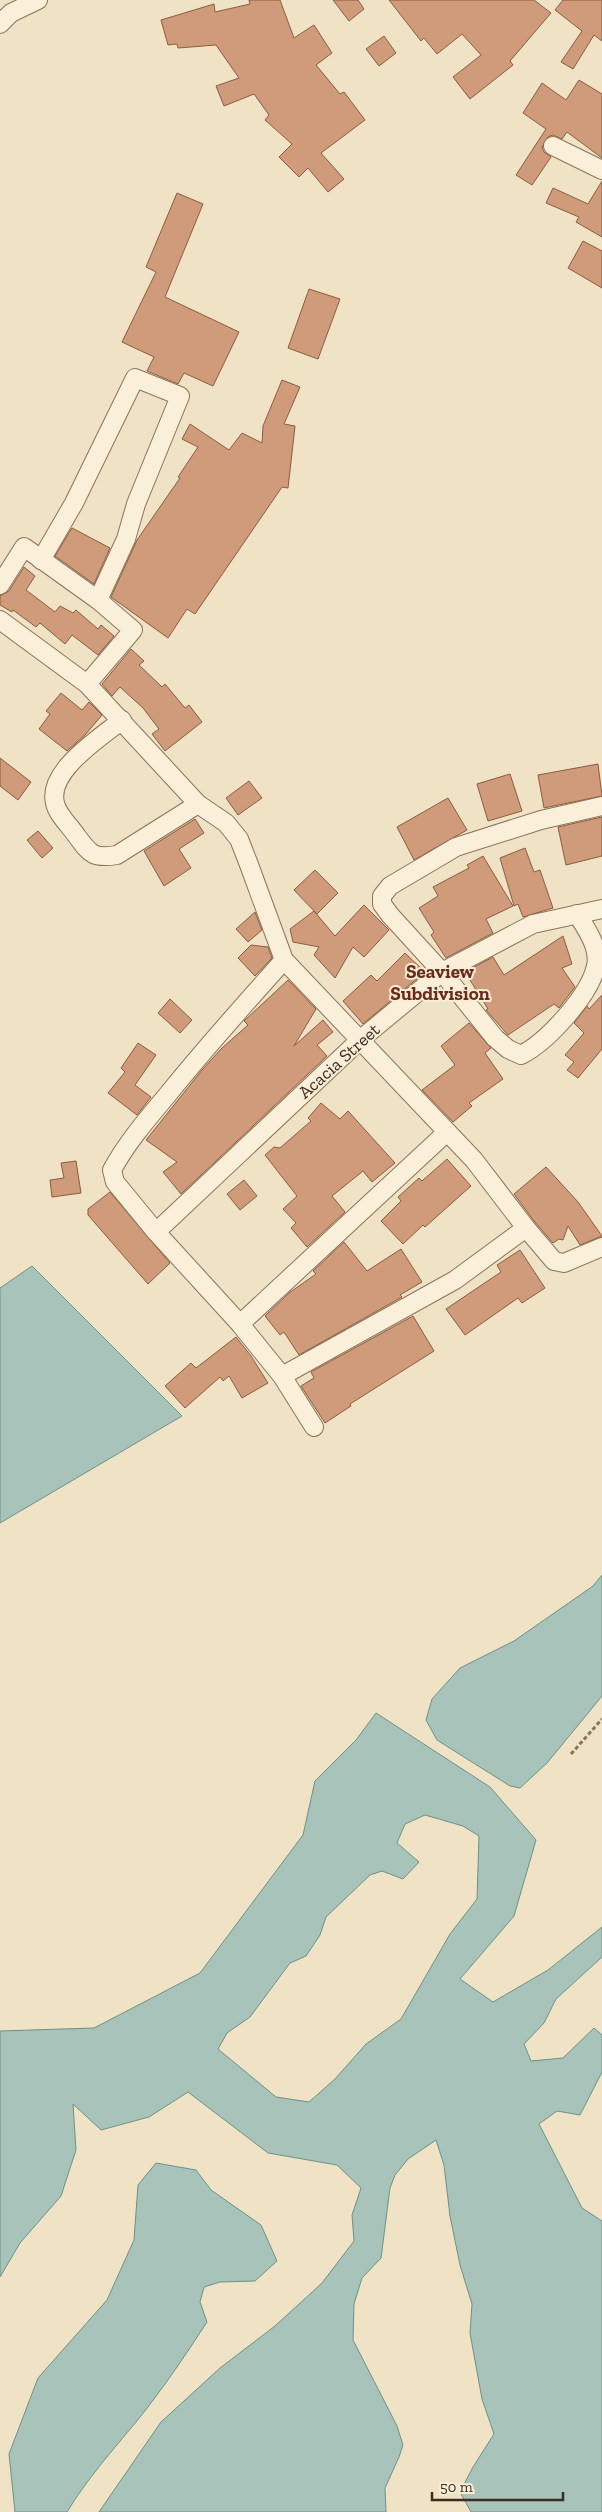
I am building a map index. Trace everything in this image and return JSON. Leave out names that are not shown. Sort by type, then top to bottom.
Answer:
[{"type":"street","points":[[0,24],[11,13],[38,0]]},
{"type":"street","points":[[553,146],[602,170]]},
{"type":"street","points":[[41,560],[74,503],[135,378],[180,396],[136,504],[126,539],[98,600]]},
{"type":"street","points":[[0,585],[24,548],[98,600],[133,630],[87,684]]},
{"type":"street","points":[[0,620],[87,684],[198,804],[226,823],[238,839],[284,960],[474,1160],[554,1261],[564,1263],[602,1248]]},
{"type":"street","points":[[122,720],[64,769],[54,787],[55,804],[89,853],[102,858],[117,855],[198,804]]},
{"type":"street","points":[[577,914],[592,936],[596,965],[584,996],[534,1048],[521,1055],[508,1049],[494,1038],[442,972],[382,904],[382,896],[390,886],[456,847],[541,820],[602,806]]},
{"type":"street","name":"Acacia Street","points":[[156,1232],[361,1039],[442,972],[533,924],[602,909]]},
{"type":"street","points":[[284,960],[215,1036],[118,1157],[112,1170],[115,1182],[156,1232],[240,1324],[282,1376],[314,1427]]},
{"type":"street","points":[[240,1324],[447,1132]]},
{"type":"street","points":[[282,1376],[455,1280],[526,1228]]},
{"type":"path","points":[[571,1754],[602,1719]]},
{"type":"water","points":[[32,1266],[182,1416],[0,1523],[0,1288]]},
{"type":"water","points":[[602,1575],[602,1696],[547,1763],[520,1788],[510,1786],[437,1740],[426,1720],[432,1699],[460,1668],[514,1641],[593,1586]]},
{"type":"water","points":[[376,1713],[490,1787],[536,1840],[514,1916],[460,1979],[493,2002],[548,1970],[602,1927],[602,1957],[556,1999],[544,2023],[524,2044],[531,2061],[563,2058],[594,2028],[602,2035],[602,2072],[580,2115],[557,2111],[539,2124],[582,2208],[602,2221],[602,2512],[471,2512],[460,2492],[494,2434],[482,2399],[470,2333],[472,2304],[460,2265],[450,2216],[444,2165],[436,2140],[408,2159],[395,2175],[390,2188],[381,2258],[362,2278],[354,2304],[353,2340],[397,2426],[403,2445],[385,2488],[386,2512],[99,2512],[161,2422],[220,2368],[275,2326],[322,2283],[354,2241],[352,2215],[361,2188],[337,2165],[268,2153],[188,2092],[149,2117],[101,2130],[73,2104],[76,2150],[61,2196],[20,2243],[0,2277],[0,2031],[94,2028],[200,1973],[303,1835],[315,1781],[356,1740]],"holes":[[[425,1815],[463,1826],[479,1836],[477,1899],[450,1934],[401,2019],[366,2044],[335,2079],[309,2102],[276,2097],[218,2049],[227,2033],[250,2017],[290,1963],[306,1956],[320,1935],[326,1917],[370,1875],[382,1871],[403,1879],[419,1862],[397,1843],[405,1824]]]},
{"type":"water","points":[[156,2163],[196,2170],[211,2190],[261,2225],[277,2261],[255,2281],[220,2282],[204,2287],[200,2302],[207,2322],[155,2398],[91,2477],[67,2512],[15,2512],[9,2454],[38,2378],[107,2300],[134,2240],[138,2185]]},
{"type":"building","points":[[249,0],[280,0],[294,38],[314,25],[332,53],[316,65],[340,94],[344,92],[365,120],[321,153],[344,179],[328,192],[308,168],[299,177],[279,157],[292,144],[265,120],[269,115],[254,94],[224,106],[216,86],[239,78],[216,45],[178,48],[177,44],[168,45],[161,20],[214,4],[215,12],[250,4]]},
{"type":"building","points":[[333,0],[358,0],[364,9],[349,21]]},
{"type":"building","points":[[389,0],[534,0],[551,13],[510,61],[513,65],[470,99],[453,77],[481,55],[462,34],[437,54],[424,38],[421,41]]},
{"type":"building","points":[[563,0],[602,0],[602,41],[594,35],[573,69],[561,62],[582,31],[555,10]]},
{"type":"building","points":[[384,36],[396,53],[379,66],[366,49]]},
{"type":"building","points":[[579,80],[602,94],[602,158],[567,132],[562,139],[553,135],[548,137],[542,147],[544,152],[551,157],[532,185],[516,175],[546,129],[523,113],[542,83],[566,100]]},
{"type":"building","points":[[602,181],[602,237],[576,222],[579,217],[546,203],[553,188],[588,204]]},
{"type":"building","points":[[177,193],[203,204],[165,297],[239,332],[213,386],[184,373],[178,384],[147,371],[154,357],[122,342],[156,272],[146,267]]},
{"type":"building","points":[[583,241],[602,251],[602,288],[568,268]]},
{"type":"building","points":[[309,289],[340,299],[318,359],[288,348]]},
{"type":"building","points":[[282,380],[300,387],[284,424],[295,426],[288,488],[282,487],[195,614],[187,609],[168,638],[111,597],[137,540],[180,478],[178,477],[198,447],[182,439],[190,424],[229,450],[242,433],[262,443],[263,426]]},
{"type":"building","points":[[72,528],[110,548],[94,584],[55,556]]},
{"type":"building","points":[[24,567],[35,576],[26,590],[55,612],[60,606],[73,613],[76,610],[98,629],[101,625],[114,636],[98,655],[72,635],[65,644],[40,623],[36,627],[13,610],[12,612],[0,605],[0,596],[9,591]]},
{"type":"building","points":[[131,649],[144,661],[139,665],[162,687],[165,684],[185,708],[189,705],[202,722],[165,751],[152,734],[159,729],[143,708],[120,687],[112,696],[102,684]]},
{"type":"building","points":[[61,693],[82,710],[89,702],[102,715],[85,735],[67,751],[39,729],[50,714],[46,711]]},
{"type":"building","points":[[0,758],[31,782],[18,800],[0,786]]},
{"type":"building","points":[[598,764],[602,796],[544,808],[538,775]]},
{"type":"building","points":[[510,774],[522,811],[488,821],[477,784]]},
{"type":"building","points":[[249,781],[262,798],[238,815],[226,798]]},
{"type":"building","points":[[448,798],[467,830],[414,860],[397,827]]},
{"type":"building","points":[[602,817],[602,856],[566,865],[558,827]]},
{"type":"building","points":[[195,819],[204,833],[179,849],[191,868],[164,886],[144,851]]},
{"type":"building","points":[[38,831],[53,848],[42,858],[27,840]]},
{"type":"building","points":[[525,848],[534,872],[540,870],[553,908],[523,917],[518,904],[514,906],[500,858]]},
{"type":"building","points":[[483,856],[513,906],[486,919],[493,933],[446,958],[431,935],[434,932],[419,908],[438,896],[433,887],[469,868],[467,865]]},
{"type":"building","points":[[315,870],[338,893],[317,914],[294,890]]},
{"type":"building","points":[[364,905],[389,930],[364,957],[353,947],[335,978],[314,955],[319,947],[293,942],[290,929],[314,911],[335,936]]},
{"type":"building","points":[[255,912],[262,930],[248,942],[236,929]]},
{"type":"building","points":[[563,936],[572,964],[562,968],[575,987],[559,1008],[554,1004],[508,1035],[486,1010],[488,1009],[465,972],[493,957],[504,975]]},
{"type":"building","points":[[251,945],[268,947],[272,958],[255,976],[238,958]]},
{"type":"building","points":[[405,953],[425,972],[363,1024],[343,1001],[371,975],[377,981]]},
{"type":"building","points":[[288,980],[316,1009],[294,1046],[323,1020],[333,1032],[317,1045],[327,1056],[181,1194],[163,1172],[177,1162],[146,1140],[202,1070],[222,1048],[248,1025],[244,1021]]},
{"type":"building","points":[[602,995],[602,1049],[578,1078],[567,1070],[574,1062],[565,1055],[584,1033],[574,1023],[587,1006],[589,1009]]},
{"type":"building","points":[[170,999],[192,1020],[180,1033],[158,1013]]},
{"type":"building","points":[[469,1023],[491,1048],[485,1053],[503,1079],[469,1103],[472,1106],[453,1122],[422,1090],[455,1065],[441,1046]]},
{"type":"building","points":[[138,1043],[156,1055],[135,1085],[151,1097],[137,1115],[108,1093],[125,1072],[121,1068]]},
{"type":"building","points":[[321,1103],[340,1119],[348,1111],[395,1163],[372,1182],[363,1171],[332,1196],[345,1212],[307,1247],[291,1228],[296,1223],[283,1209],[297,1196],[265,1155],[274,1147],[280,1148],[311,1121],[308,1118]]},
{"type":"building","points":[[447,1159],[471,1186],[403,1244],[381,1221],[401,1201],[398,1197],[419,1178],[422,1181]]},
{"type":"building","points":[[76,1161],[81,1193],[52,1197],[50,1180],[64,1178],[61,1163]]},
{"type":"building","points":[[546,1167],[578,1202],[602,1236],[580,1245],[568,1226],[563,1240],[559,1239],[553,1243],[534,1221],[514,1194]]},
{"type":"building","points":[[244,1180],[257,1196],[240,1210],[227,1194]]},
{"type":"building","points":[[110,1192],[170,1263],[148,1284],[88,1215],[88,1209]]},
{"type":"building","points":[[344,1242],[367,1271],[401,1249],[422,1282],[400,1295],[402,1297],[299,1355],[284,1332],[280,1335],[265,1316],[289,1293],[316,1274],[313,1271]]},
{"type":"building","points":[[520,1250],[545,1288],[522,1303],[518,1298],[465,1335],[446,1309],[501,1272],[497,1265]]},
{"type":"building","points":[[413,1316],[434,1351],[350,1404],[351,1406],[325,1423],[301,1386],[314,1378],[311,1372]]},
{"type":"building","points":[[236,1337],[268,1383],[242,1398],[229,1376],[223,1381],[220,1377],[185,1408],[165,1386],[191,1363],[196,1368]]},
{"type":"district","name":"Seaview Subdivision","points":[[440,982]]}]
